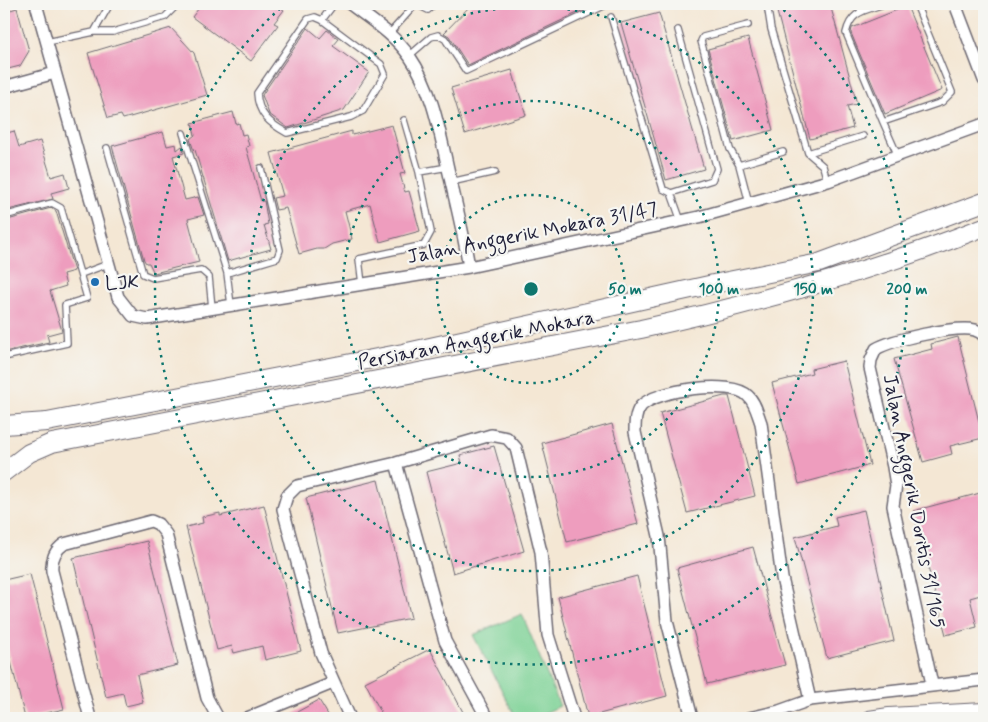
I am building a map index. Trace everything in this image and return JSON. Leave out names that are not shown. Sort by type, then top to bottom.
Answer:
[{"type":"main road","name":"Persiaran Anggerik Mokara","points":[[4,424],[47,422],[403,353],[718,283],[819,263],[984,202]]},
{"type":"main road","name":"Persiaran Anggerik Mokara","points":[[4,472],[29,453],[52,443],[641,329],[731,309],[914,254],[984,227]]},
{"type":"street","name":"Jalan Anggerik Mokara 31/47","points":[[36,4],[118,297],[133,316],[147,319],[469,267],[681,221],[827,182],[984,124]]},
{"type":"street","points":[[350,4],[389,34],[409,56],[428,93],[448,167],[469,267]]},
{"type":"street","points":[[955,4],[984,80]]},
{"type":"street","points":[[4,87],[55,73]]},
{"type":"street","name":"Jalan Anggerik Doritis 31/165","points":[[932,684],[894,506],[896,485],[870,368],[871,360],[876,349],[896,340],[963,329],[975,330],[984,336]]},
{"type":"street","points":[[692,718],[667,621],[659,536],[635,432],[636,416],[640,407],[650,399],[693,390],[722,386],[734,388],[748,395],[759,417],[782,578],[810,700]]},
{"type":"street","points":[[350,718],[321,653],[283,509],[284,501],[291,491],[302,485],[396,463],[482,436],[496,435],[507,438],[516,448],[541,552],[548,635],[574,718]]},
{"type":"street","points":[[396,463],[445,641],[486,718]]},
{"type":"street","points":[[90,718],[52,565],[56,551],[64,544],[110,530],[151,521],[158,524],[166,534],[207,698],[218,718]]},
{"type":"street","points":[[749,718],[779,711],[810,700],[932,684],[984,680]]},
{"type":"street","points":[[247,718],[333,683]]},
{"type":"street","points":[[869,718],[889,715],[984,710]]},
{"type":"lane","points":[[94,32],[110,4]]},
{"type":"lane","points":[[47,42],[94,32],[114,32],[165,17],[178,4]]},
{"type":"lane","points":[[322,20],[334,4]]},
{"type":"lane","points":[[389,34],[416,4],[428,10],[434,4]]},
{"type":"lane","points":[[409,56],[430,37],[438,35],[445,39],[466,71],[608,4]]},
{"type":"lane","points":[[767,4],[771,29],[808,153],[823,166],[827,182]]},
{"type":"lane","points":[[859,4],[861,12]]},
{"type":"lane","points":[[884,4],[861,12],[849,20],[846,33],[898,156]]},
{"type":"lane","points":[[883,122],[942,102],[952,92],[916,4]]},
{"type":"lane","points":[[315,17],[322,20],[381,64],[385,74],[363,111],[351,117],[287,133],[269,124],[258,106],[257,93],[308,19],[315,17]]},
{"type":"lane","points":[[611,17],[663,189],[671,193],[681,221]]},
{"type":"lane","points":[[748,25],[703,37],[700,41],[730,149],[739,165],[749,203]]},
{"type":"lane","points":[[671,193],[712,180],[717,169],[678,30]]},
{"type":"lane","points":[[362,284],[359,259],[424,245],[432,232],[419,172],[404,120]]},
{"type":"lane","points":[[183,133],[227,273],[231,305]]},
{"type":"lane","points":[[808,153],[863,136]]},
{"type":"lane","points":[[107,148],[143,274],[153,278],[201,270],[209,277],[212,308]]},
{"type":"lane","points":[[739,165],[783,152]]},
{"type":"lane","points":[[419,172],[448,167]]},
{"type":"lane","points":[[227,273],[277,258],[280,250],[261,168]]},
{"type":"lane","points":[[451,182],[495,172]]},
{"type":"lane","points":[[4,216],[52,203],[61,208],[87,298],[65,305],[67,343],[4,357]]},
{"type":"lane","points":[[81,274],[108,264]]},
{"type":"green space","points":[[522,614],[560,706],[534,718],[516,718],[473,635]]},
{"type":"building","points":[[202,4],[275,4],[284,10],[274,23],[278,25],[251,61],[192,17]]},
{"type":"building","points":[[472,4],[596,4],[468,65],[449,36],[444,33]]},
{"type":"building","points":[[775,4],[830,4],[857,104],[847,106],[853,128],[810,139]]},
{"type":"building","points":[[907,6],[942,90],[885,114],[851,33],[852,28]]},
{"type":"building","points":[[17,8],[29,51],[20,66],[4,70],[4,12]]},
{"type":"building","points":[[659,13],[704,169],[666,180],[621,23]]},
{"type":"building","points":[[171,28],[194,53],[207,95],[123,119],[121,115],[108,118],[88,53]]},
{"type":"building","points":[[308,28],[320,38],[327,30],[339,39],[333,46],[369,72],[344,110],[288,128],[269,114],[262,95]]},
{"type":"building","points":[[748,38],[773,130],[733,141],[708,49]]},
{"type":"building","points":[[512,70],[526,115],[465,134],[451,88]]},
{"type":"building","points":[[233,112],[236,124],[239,123],[242,135],[246,134],[249,146],[246,147],[261,201],[264,201],[268,224],[264,225],[271,249],[228,261],[195,150],[190,139],[195,135],[192,123]]},
{"type":"building","points":[[392,125],[405,173],[400,174],[405,192],[409,191],[420,231],[380,242],[370,204],[345,211],[352,239],[332,244],[324,249],[299,254],[286,208],[276,210],[273,198],[283,196],[271,153],[352,131],[352,135]]},
{"type":"building","points":[[14,131],[19,147],[40,141],[51,177],[65,173],[69,188],[51,193],[53,199],[4,211],[4,134]]},
{"type":"building","points":[[163,132],[167,146],[176,144],[177,150],[182,146],[184,153],[173,156],[185,200],[198,197],[204,215],[188,219],[199,262],[154,273],[149,263],[146,263],[144,260],[112,146]]},
{"type":"building","points":[[51,208],[56,211],[74,271],[63,274],[66,286],[50,291],[62,331],[47,335],[49,342],[4,352],[4,221]]},
{"type":"building","points":[[958,337],[983,438],[950,446],[952,454],[923,462],[894,359],[932,349],[931,344]]},
{"type":"building","points":[[844,361],[870,465],[799,484],[772,383],[812,373],[811,369]]},
{"type":"building","points":[[729,396],[755,496],[687,513],[660,413]]},
{"type":"building","points":[[612,424],[638,524],[567,542],[542,443]]},
{"type":"building","points":[[494,446],[524,551],[453,573],[426,472],[462,463],[460,455]]},
{"type":"building","points":[[378,480],[411,618],[338,633],[306,498]]},
{"type":"building","points":[[980,493],[984,511],[984,594],[970,598],[977,627],[946,635],[913,511]]},
{"type":"building","points":[[264,505],[301,651],[265,660],[262,646],[234,653],[232,646],[217,650],[186,527],[203,523],[202,517],[220,513],[220,516]]},
{"type":"building","points":[[864,510],[894,641],[827,658],[795,537],[837,526],[835,517]]},
{"type":"building","points":[[147,541],[178,665],[137,675],[143,702],[126,706],[123,693],[106,697],[73,558]]},
{"type":"building","points":[[753,547],[785,665],[707,684],[677,568]]},
{"type":"building","points":[[30,574],[64,709],[25,718],[4,634],[4,580]]},
{"type":"building","points":[[637,576],[667,696],[588,717],[558,597]]},
{"type":"building","points":[[430,649],[464,714],[455,718],[384,718],[365,682]]},
{"type":"building","points":[[319,700],[330,718],[286,718]]},
{"type":"place","name":"LJK","points":[[95,282]]}]
